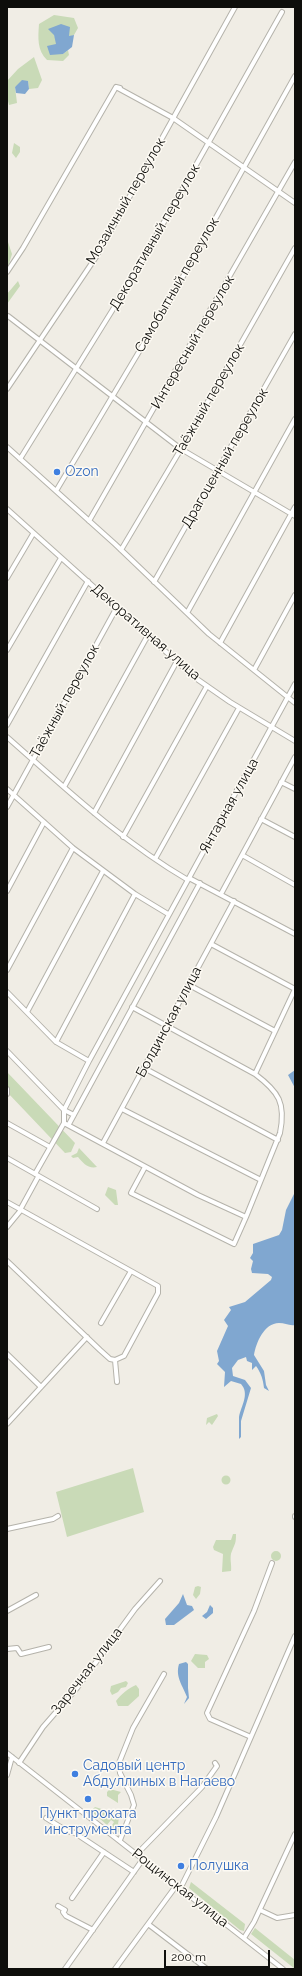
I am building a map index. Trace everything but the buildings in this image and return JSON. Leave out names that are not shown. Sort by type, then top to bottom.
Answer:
[{"type":"street","name":"Мозаичный переулок","points":[[7,389],[96,257],[235,7]]},
{"type":"street","name":"Декоративный переулок","points":[[20,459],[133,277],[282,12]]},
{"type":"street","name":"Самобытный переулок","points":[[56,491],[113,397],[295,76]]},
{"type":"street","points":[[7,272],[23,248],[118,87],[173,118],[295,203]]},
{"type":"street","name":"Интересный переулок","points":[[89,521],[147,423],[295,162]]},
{"type":"street","name":"Таёжный переулок","points":[[121,550],[181,449],[295,248]]},
{"type":"street","points":[[8,316],[181,449],[293,515]]},
{"type":"street","name":"Драгоценный переулок","points":[[154,582],[218,472],[295,334]]},
{"type":"street","points":[[187,612],[295,420]]},
{"type":"street","points":[[7,447],[121,550],[220,643],[295,702]]},
{"type":"street","points":[[220,643],[293,515],[295,507]]},
{"type":"street","name":"Декоративная улица","points":[[7,510],[207,686],[239,708],[295,741]]},
{"type":"street","points":[[7,578],[33,534]]},
{"type":"street","points":[[7,650],[61,558]]},
{"type":"street","points":[[7,725],[88,581]]},
{"type":"street","points":[[254,670],[295,595]]},
{"type":"street","name":"Таёжный переулок","points":[[7,807],[117,607]]},
{"type":"street","points":[[64,787],[148,635]]},
{"type":"street","points":[[94,813],[177,661]]},
{"type":"street","name":"Янтарная улица","points":[[64,1110],[168,914],[189,879],[295,684]]},
{"type":"street","points":[[124,837],[207,686]]},
{"type":"street","points":[[155,859],[239,708]]},
{"type":"street","points":[[7,737],[94,813],[155,859],[189,879],[200,883],[295,934]]},
{"type":"street","points":[[221,894],[295,757]]},
{"type":"street","points":[[281,782],[295,789]]},
{"type":"street","points":[[7,789],[72,848],[135,894],[168,914]]},
{"type":"street","points":[[261,819],[295,837]]},
{"type":"street","points":[[7,891],[44,822]]},
{"type":"street","points":[[7,970],[72,848]]},
{"type":"street","points":[[242,856],[295,885]]},
{"type":"street","points":[[27,1012],[103,871]]},
{"type":"street","points":[[7,1227],[21,1210],[50,1147],[74,1115],[200,883]]},
{"type":"street","points":[[56,1042],[135,894]]},
{"type":"street","name":"Болдинская улица","points":[[103,1143],[234,901]]},
{"type":"street","points":[[211,944],[295,989],[254,1074]]},
{"type":"street","points":[[189,986],[275,1031]]},
{"type":"street","points":[[7,992],[56,1042],[89,1061]]},
{"type":"street","points":[[132,1008],[254,1074],[271,1086],[282,1102],[283,1120],[278,1140],[234,1244],[131,1194],[145,1167]]},
{"type":"street","points":[[7,1051],[64,1110],[74,1115]]},
{"type":"street","points":[[144,1068],[278,1140]]},
{"type":"street","points":[[7,1089],[7,1094]]},
{"type":"street","points":[[122,1109],[261,1180]]},
{"type":"street","points":[[64,1110],[67,1124]]},
{"type":"street","points":[[7,1123],[50,1147]]},
{"type":"street","points":[[67,1124],[198,1195],[246,1217]]},
{"type":"street","points":[[7,1158],[97,1209]]},
{"type":"street","points":[[7,1202],[131,1271],[159,1289],[124,1356],[115,1360],[110,1359],[7,1261]]},
{"type":"street","points":[[101,1323],[131,1271]]},
{"type":"street","points":[[7,1424],[87,1337]]},
{"type":"street","points":[[7,1354],[41,1387]]},
{"type":"street","points":[[115,1360],[118,1382]]},
{"type":"street","points":[[7,1529],[53,1519],[58,1516]]},
{"type":"street","points":[[250,1737],[210,1719],[207,1713],[254,1611],[272,1563]]},
{"type":"street","name":"Заречная улица","points":[[19,1763],[43,1727],[77,1688],[135,1609],[160,1581]]},
{"type":"street","points":[[7,1610],[36,1595]]},
{"type":"street","points":[[180,1889],[216,1817],[295,1636]]},
{"type":"street","points":[[7,1649],[17,1648],[21,1654],[49,1647]]},
{"type":"street","points":[[120,1840],[134,1805],[131,1795],[120,1773],[119,1763],[133,1728],[164,1674]]},
{"type":"street","name":"Рощинская улица","points":[[7,1753],[283,1969]]},
{"type":"street","points":[[7,1775],[12,1757]]},
{"type":"street","points":[[137,1854],[202,1787],[217,1766],[215,1763]]},
{"type":"street","points":[[46,1818],[75,1833],[134,1872]]},
{"type":"street","points":[[244,1938],[260,1910],[294,1837]]},
{"type":"street","points":[[72,1898],[104,1852]]},
{"type":"street","points":[[65,1969],[143,1859]]},
{"type":"street","points":[[115,1969],[176,1886]]},
{"type":"street","points":[[58,1906],[65,1910],[63,1912],[66,1916],[93,1930]]},
{"type":"street","points":[[260,1910],[277,1918],[295,1915]]},
{"type":"street","points":[[148,1924],[207,1969]]},
{"type":"green space","points":[[54,15],[74,18],[78,28],[74,35],[69,37],[54,35],[63,54],[68,50],[69,55],[63,61],[47,60],[41,52],[39,44],[39,24]]},
{"type":"green space","points":[[34,57],[42,80],[38,88],[29,89],[28,81],[15,87],[17,103],[9,105],[7,97],[7,81],[18,69]]},
{"type":"green space","points":[[14,143],[20,147],[20,152],[16,158],[12,153]]},
{"type":"green space","points":[[7,239],[12,254],[7,270]]},
{"type":"green space","points":[[18,281],[20,286],[7,304],[7,294]]},
{"type":"green space","points":[[7,1072],[75,1143],[71,1152],[65,1153],[7,1092]]},
{"type":"green space","points":[[79,1148],[97,1167],[88,1166],[78,1157],[73,1158],[71,1156],[77,1153]]},
{"type":"green space","points":[[108,1187],[116,1190],[118,1205],[115,1205],[105,1195]]},
{"type":"green space","points":[[217,1414],[218,1416],[212,1425],[209,1422],[206,1425],[207,1418]]},
{"type":"green space","points":[[133,1468],[144,1512],[67,1537],[56,1492]]},
{"type":"green space","points":[[224,1476],[228,1476],[230,1480],[228,1484],[224,1484],[222,1482],[222,1478]]},
{"type":"green space","points":[[233,1534],[236,1534],[236,1537],[231,1553],[231,1571],[222,1572],[223,1554],[214,1550],[213,1547],[216,1540],[231,1540]]},
{"type":"green space","points":[[274,1551],[278,1551],[280,1552],[280,1560],[274,1561],[271,1558],[271,1554]]},
{"type":"green space","points":[[195,1587],[201,1587],[200,1594],[196,1599],[193,1595]]},
{"type":"green space","points":[[195,1654],[207,1655],[209,1659],[205,1662],[205,1668],[198,1668],[191,1661]]},
{"type":"green space","points":[[126,1681],[128,1683],[126,1687],[121,1688],[118,1692],[112,1695],[110,1691],[111,1686]]},
{"type":"green space","points":[[136,1685],[139,1689],[139,1696],[128,1706],[118,1706],[116,1701],[118,1698]]},
{"type":"green space","points":[[110,1789],[121,1792],[118,1795],[118,1803],[107,1796],[107,1792]]},
{"type":"green space","points":[[95,1807],[108,1811],[109,1816],[116,1816],[117,1811],[120,1810],[118,1824],[123,1828],[121,1834],[111,1827],[114,1822],[111,1820],[107,1825],[91,1811]]},
{"type":"green space","points":[[191,1882],[245,1924],[244,1931],[240,1930],[189,1888]]},
{"type":"green space","points":[[255,1928],[295,1960],[295,1969],[251,1934]]},
{"type":"water","points":[[61,24],[70,27],[69,36],[74,35],[72,47],[63,54],[50,55],[47,46],[56,44],[54,35],[48,29]]},
{"type":"water","points":[[22,80],[28,81],[29,89],[25,94],[16,93],[15,87]]},
{"type":"water","points":[[295,1070],[295,1088],[288,1075]]},
{"type":"water","points":[[295,1192],[295,1325],[279,1323],[269,1326],[262,1334],[257,1345],[254,1355],[264,1371],[266,1385],[269,1391],[264,1388],[262,1376],[256,1366],[252,1370],[252,1363],[247,1361],[246,1357],[238,1360],[232,1368],[233,1376],[245,1380],[251,1388],[241,1421],[241,1437],[239,1439],[239,1417],[245,1396],[244,1388],[241,1384],[231,1381],[224,1387],[225,1372],[217,1364],[219,1361],[217,1351],[228,1326],[224,1320],[231,1310],[229,1307],[245,1302],[271,1280],[272,1277],[268,1274],[252,1273],[251,1269],[253,1261],[250,1258],[253,1253],[253,1244],[279,1235],[282,1230],[286,1210]]},
{"type":"water","points":[[183,1594],[187,1605],[192,1606],[194,1610],[174,1625],[166,1625],[165,1619],[179,1603]]},
{"type":"water","points":[[210,1605],[213,1608],[213,1613],[206,1619],[202,1616],[207,1612]]},
{"type":"water","points":[[186,1662],[188,1664],[189,1698],[184,1704],[187,1697],[180,1681],[178,1669],[179,1664]]},
{"type":"place","name":"Ozon","points":[[57,472]]},
{"type":"place","name":"Садовый центр Абдуллиных в Нагаево","points":[[75,1774]]},
{"type":"place","name":"Пункт проката инструмента","points":[[88,1799]]},
{"type":"place","name":"Полушка","points":[[181,1866]]}]
